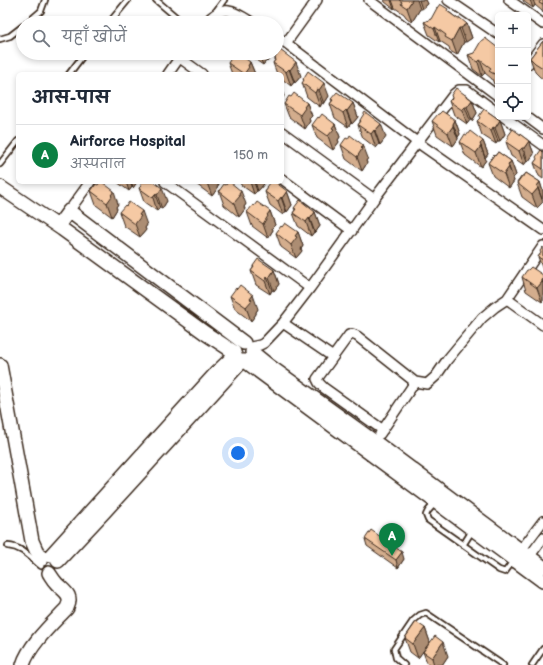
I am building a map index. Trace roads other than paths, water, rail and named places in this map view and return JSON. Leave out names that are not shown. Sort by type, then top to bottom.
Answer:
[{"type":"street","points":[[316,0],[286,43],[417,142],[543,230]]},
{"type":"street","points":[[448,0],[495,32]]},
{"type":"street","points":[[509,0],[543,24]]},
{"type":"street","points":[[374,1],[495,94]]},
{"type":"street","points":[[214,16],[217,13],[226,10],[238,13],[242,16]]},
{"type":"street","points":[[531,58],[543,44]]},
{"type":"street","points":[[169,72],[178,60]]},
{"type":"street","points":[[187,60],[200,72]]},
{"type":"street","points":[[48,563],[216,373],[243,353],[260,346],[283,323],[374,199],[454,94],[459,90],[467,90],[495,110]]},
{"type":"street","points":[[508,120],[543,145]]},
{"type":"street","points":[[531,120],[543,128]]},
{"type":"street","points":[[284,133],[374,199]]},
{"type":"street","points":[[284,180],[352,231]]},
{"type":"street","points":[[58,226],[89,184]]},
{"type":"street","points":[[168,184],[310,288]]},
{"type":"street","points":[[0,186],[58,226],[205,333],[243,353]]},
{"type":"street","points":[[69,211],[243,353],[522,558],[543,581]]},
{"type":"street","points":[[383,430],[324,388],[317,379],[349,335],[352,334],[357,336],[415,382],[427,384],[436,376],[447,360],[482,318],[507,299],[543,246]]},
{"type":"street","points":[[507,299],[543,325]]},
{"type":"street","points":[[283,323],[333,357]]},
{"type":"street","points":[[0,365],[32,541],[36,550],[48,563],[53,580],[65,590],[68,595],[69,603],[67,608],[32,647],[26,656],[23,665]]},
{"type":"street","points":[[371,447],[415,382]]},
{"type":"street","points":[[371,447],[436,502],[473,530],[522,558],[543,567]]},
{"type":"street","points":[[522,558],[543,521]]},
{"type":"street","points":[[522,558],[543,538]]},
{"type":"lane","points":[[35,16],[40,11],[45,0]]},
{"type":"lane","points":[[115,16],[128,0]]},
{"type":"lane","points":[[156,0],[175,16]]},
{"type":"lane","points":[[212,16],[224,0]]},
{"type":"lane","points":[[0,39],[10,36],[16,31]]},
{"type":"lane","points":[[71,72],[80,60]]},
{"type":"lane","points":[[0,164],[16,144]]},
{"type":"lane","points":[[436,502],[426,515],[428,520],[499,570],[505,572],[522,558]]},
{"type":"lane","points":[[463,545],[473,530]]},
{"type":"lane","points":[[8,546],[19,548],[48,563]]},
{"type":"lane","points":[[404,665],[396,658],[394,649],[413,621],[420,615],[426,614],[503,665]]},
{"type":"lane","points":[[532,665],[543,649]]},
{"type":"place","name":"Airforce Hospital","points":[[392,556]]}]
